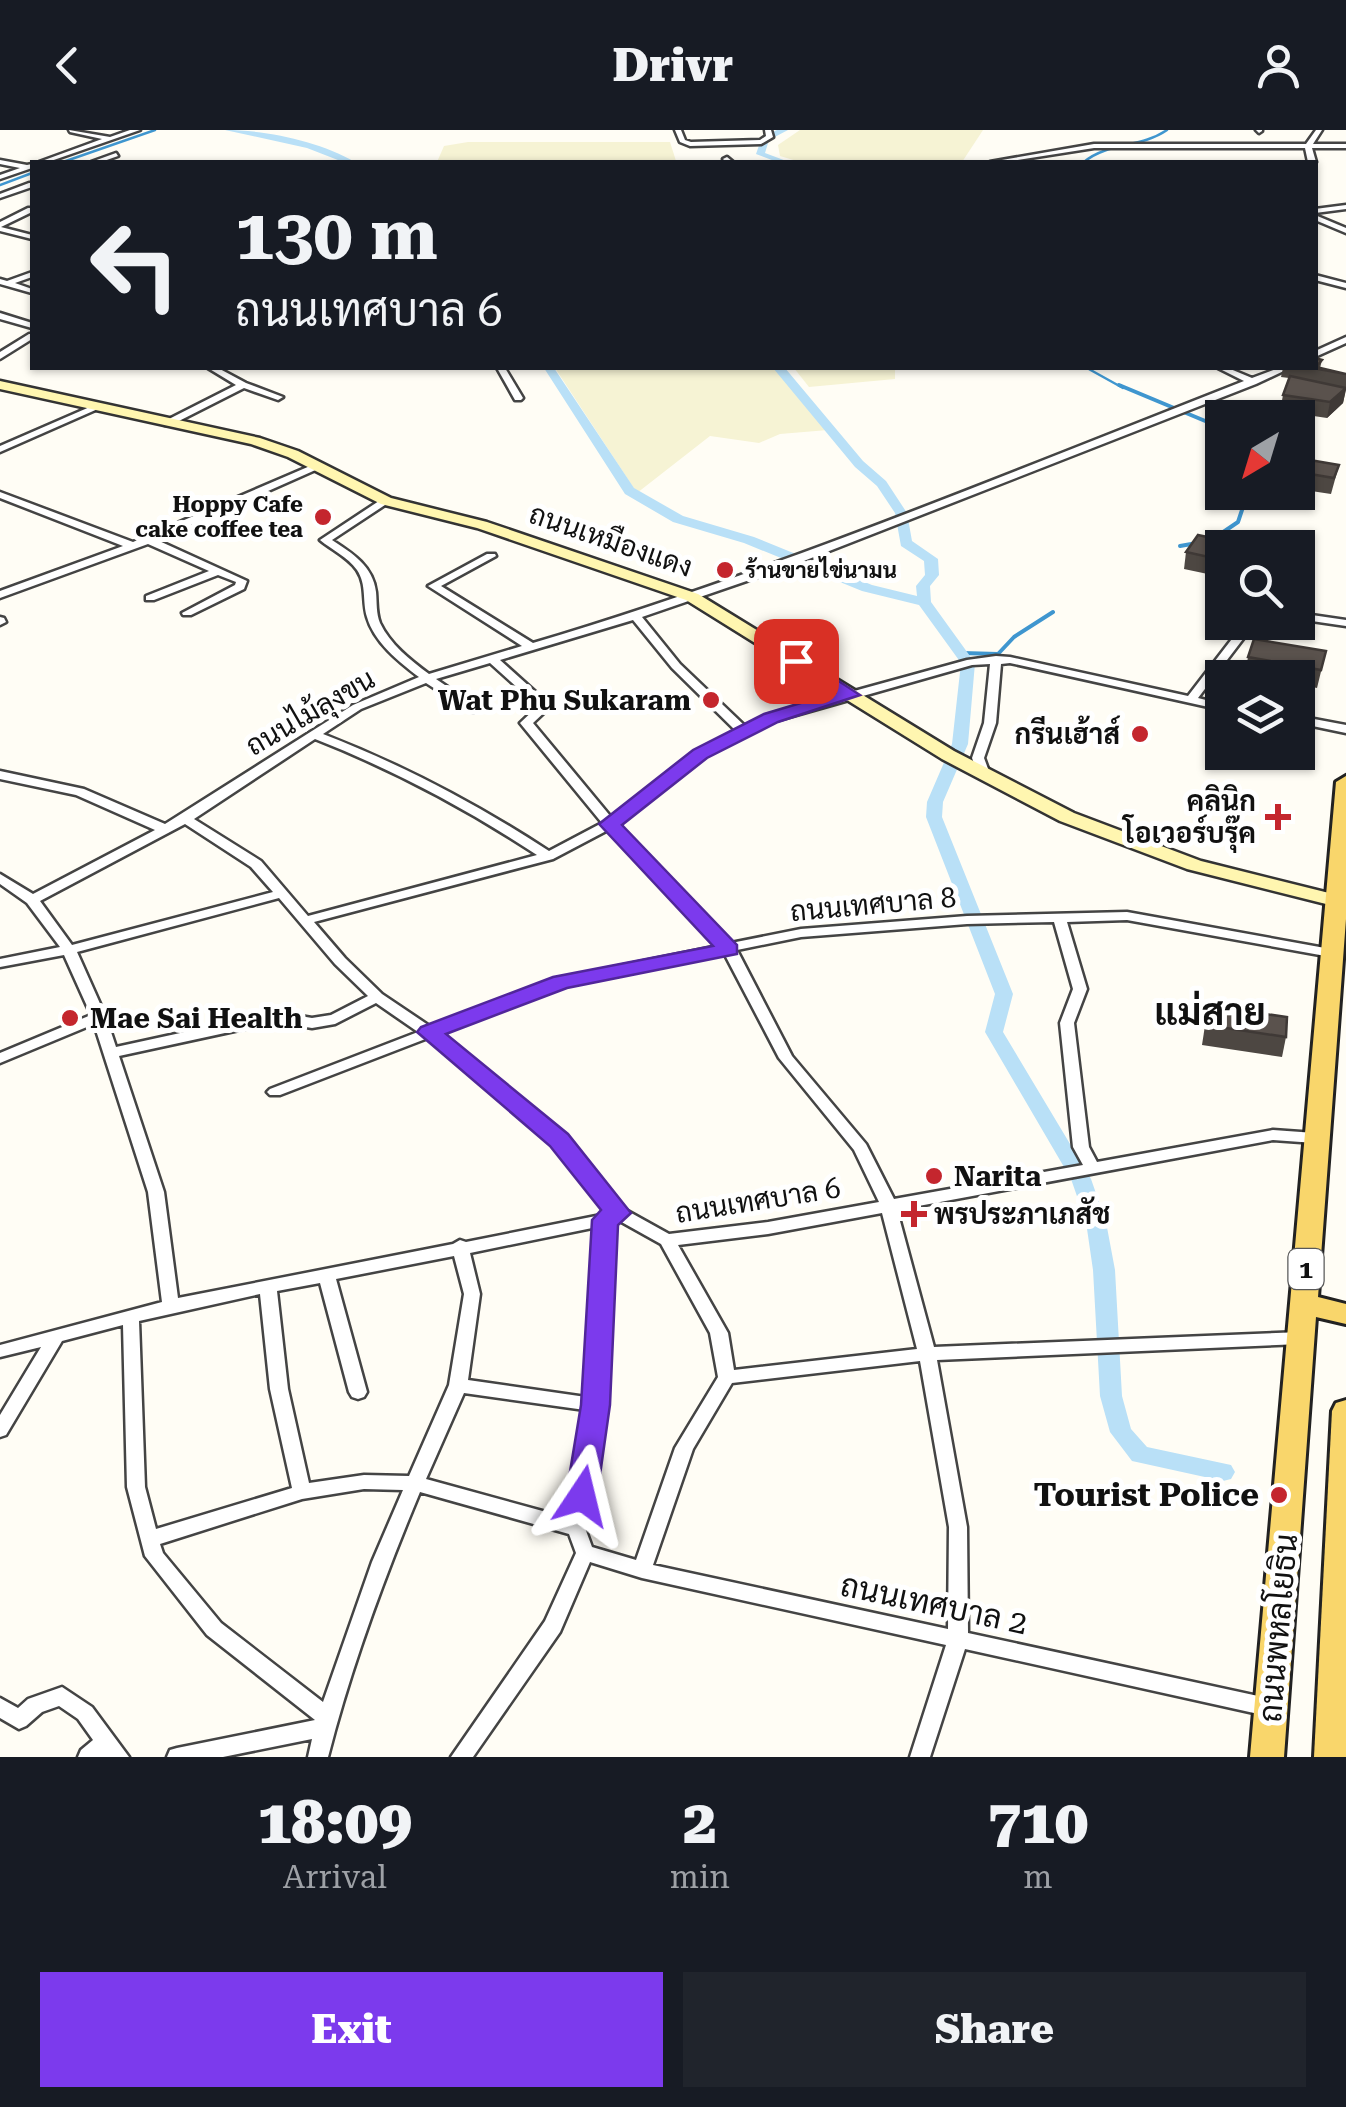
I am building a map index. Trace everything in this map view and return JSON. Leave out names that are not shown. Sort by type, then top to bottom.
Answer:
[{"type":"main road","name":"ถนนพหลโยธิน","points":[[1267,1757],[1346,782]]},
{"type":"main road","points":[[1304,1304],[1346,1314]]},
{"type":"main road","name":"ถนนพหลโยธิน","points":[[1331,1757],[1340,1722],[1346,1411]]},
{"type":"street","points":[[48,160],[137,130]]},
{"type":"street","points":[[678,130],[682,142],[690,144],[761,142],[770,137],[768,130]]},
{"type":"street","points":[[1149,143],[1160,130]]},
{"type":"street","points":[[1308,146],[1320,130]]},
{"type":"street","points":[[72,131],[110,140]]},
{"type":"street","points":[[1009,160],[1149,143],[1346,146]]},
{"type":"street","points":[[1308,146],[1312,160]]},
{"type":"street","points":[[101,160],[116,155]]},
{"type":"street","points":[[0,162],[30,166]]},
{"type":"street","points":[[0,177],[30,166]]},
{"type":"street","points":[[0,196],[30,185]]},
{"type":"street","points":[[1318,213],[1346,206]]},
{"type":"street","points":[[0,227],[30,211]]},
{"type":"street","points":[[1318,216],[1346,231]]},
{"type":"street","points":[[0,227],[30,234]]},
{"type":"street","points":[[4,282],[30,275]]},
{"type":"street","points":[[1318,278],[1346,286]]},
{"type":"street","points":[[4,282],[30,290]]},
{"type":"street","points":[[0,316],[30,325]]},
{"type":"street","points":[[0,356],[30,337]]},
{"type":"street","points":[[1318,353],[1346,340]]},
{"type":"street","points":[[216,370],[278,396]]},
{"type":"street","points":[[502,370],[518,398]]},
{"type":"street","points":[[1232,370],[1267,377]]},
{"type":"street","points":[[692,596],[909,518],[1267,377]]},
{"type":"street","name":"ถนนเหมืองแดง","points":[[0,385],[255,442],[317,466],[386,501],[498,530],[692,596],[980,772],[1126,841],[1210,869],[1334,900]]},
{"type":"street","points":[[168,424],[244,385]]},
{"type":"street","points":[[0,449],[94,408]]},
{"type":"street","points":[[0,595],[134,546],[317,466]]},
{"type":"street","points":[[0,495],[134,546]]},
{"type":"street","points":[[386,501],[324,540],[356,560],[369,580],[374,622],[427,678],[475,710]]},
{"type":"street","points":[[0,510],[17,502]]},
{"type":"street","points":[[148,540],[244,584],[187,613]]},
{"type":"street","points":[[491,556],[433,586],[530,646]]},
{"type":"street","points":[[150,598],[218,571]]},
{"type":"street","name":"ถนนไม้ลุงขน","points":[[32,900],[186,819],[357,707],[427,678],[692,596]]},
{"type":"street","points":[[635,616],[676,666],[744,732]]},
{"type":"street","points":[[1315,618],[1346,623]]},
{"type":"street","points":[[1192,700],[1237,640]]},
{"type":"street","points":[[490,658],[544,706],[526,723],[610,824],[729,950],[786,1058],[860,1148],[888,1204],[926,1354],[958,1526],[958,1640],[920,1757]]},
{"type":"street","points":[[980,772],[978,758],[990,724],[984,660]]},
{"type":"street","points":[[307,920],[548,856],[610,824],[700,754],[771,718],[984,660],[1205,703]]},
{"type":"street","points":[[1315,724],[1346,730]]},
{"type":"street","points":[[312,734],[391,763],[478,809],[548,856]]},
{"type":"street","points":[[0,775],[80,792],[166,829]]},
{"type":"street","name":"ถนนเทศบาล 6","points":[[186,819],[256,864],[340,962],[377,997],[429,1032],[559,1140],[611,1216],[667,1240],[768,1228],[1273,1136],[1315,1138]]},
{"type":"street","points":[[0,878],[32,900],[69,950],[99,1017],[156,1192],[171,1306]]},
{"type":"street","points":[[0,964],[69,950],[283,893]]},
{"type":"street","points":[[1059,917],[1080,989],[1067,1023],[1081,1148],[1092,1167]]},
{"type":"street","name":"ถนนเทศบาล 8","points":[[275,1092],[561,982],[801,933],[989,919],[1160,920],[1331,954]]},
{"type":"street","points":[[112,1053],[276,1017],[312,1023],[335,1019],[377,997]]},
{"type":"street","points":[[0,1058],[99,1017]]},
{"type":"street","points":[[0,1351],[131,1320],[171,1306],[611,1216],[596,1405],[576,1528],[585,1554],[553,1626],[461,1757]]},
{"type":"street","points":[[642,1570],[684,1448],[728,1377],[719,1333],[667,1240]]},
{"type":"street","points":[[318,1757],[352,1638],[413,1483],[458,1386],[468,1341],[472,1294],[460,1246]]},
{"type":"street","points":[[326,1275],[358,1392]]},
{"type":"street","points":[[268,1288],[279,1389],[302,1492]]},
{"type":"street","points":[[131,1320],[136,1487],[154,1556],[214,1629],[326,1722]]},
{"type":"street","points":[[728,1377],[926,1354],[1302,1338]]},
{"type":"street","points":[[0,1430],[54,1340]]},
{"type":"street","points":[[458,1386],[596,1405]]},
{"type":"street","points":[[150,1540],[302,1492],[364,1482],[413,1483],[576,1528]]},
{"type":"street","name":"ถนนเทศบาล 2","points":[[585,1554],[642,1570],[1272,1708]]},
{"type":"street","points":[[0,1707],[19,1720],[35,1704],[62,1696],[85,1714],[112,1750],[88,1757]]},
{"type":"street","points":[[177,1757],[326,1722]]},
{"type":"shaded area","points":[[800,130],[983,130],[963,160],[793,160],[780,156],[778,145]]},
{"type":"shaded area","points":[[468,142],[670,142],[676,160],[438,160],[444,146]]},
{"type":"shaded area","points":[[556,370],[780,370],[828,430],[780,434],[759,443],[710,436],[637,493]]},
{"type":"shaded area","points":[[796,370],[895,370],[895,379],[809,387]]},
{"type":"building","points":[[1290,376],[1346,388],[1330,402],[1283,395]]},
{"type":"building","points":[[1315,461],[1339,465],[1334,478],[1315,475]]},
{"type":"building","points":[[1198,535],[1205,536],[1205,556],[1186,552]]},
{"type":"building","points":[[1254,640],[1326,651],[1321,670],[1315,669],[1315,660],[1248,657]]},
{"type":"building","points":[[1208,1006],[1287,1017],[1286,1037],[1206,1025]]},
{"type":"waterway","points":[[69,160],[155,130]]},
{"type":"waterway","points":[[229,130],[309,146],[345,160]]},
{"type":"waterway","points":[[779,160],[760,154],[765,139],[784,130]]},
{"type":"waterway","points":[[1087,160],[1167,130]]},
{"type":"waterway","points":[[0,185],[30,174]]},
{"type":"waterway","points":[[550,370],[629,491],[678,519],[749,540],[867,588],[924,602]]},
{"type":"waterway","points":[[781,370],[859,464],[882,484],[901,513],[906,543],[931,559],[932,575],[923,586],[924,602]]},
{"type":"waterway","points":[[1091,370],[1123,388]]},
{"type":"waterway","points":[[1119,385],[1205,421]]},
{"type":"waterway","points":[[1226,530],[1238,522],[1242,510]]},
{"type":"waterway","points":[[1180,546],[1197,543]]},
{"type":"waterway","points":[[924,602],[968,663],[960,744],[935,802],[934,817],[1004,994],[994,1032],[1081,1179],[1096,1222],[1104,1270],[1111,1396],[1121,1432],[1140,1455],[1223,1472]]},
{"type":"waterway","points":[[962,653],[998,654],[1014,637],[1053,612]]},
{"type":"place","name":"Hoppy Cafe cake coffee tea","points":[[323,517]]},
{"type":"place","name":"ร้านขายไข่นามน","points":[[725,570]]},
{"type":"place","name":"Wat Phu Sukaram","points":[[711,700]]},
{"type":"place","name":"กรีนเฮ้าส์","points":[[1140,734]]},
{"type":"place","name":"คลินิก โอเวอร์บรุ๊ค","points":[[1278,817]]},
{"type":"place","name":"Mae Sai Health","points":[[70,1018]]},
{"type":"place","name":"Narita","points":[[934,1176]]},
{"type":"place","name":"พรประภาเภสัช","points":[[914,1214]]},
{"type":"place","name":"Tourist Police","points":[[1279,1495]]},
{"type":"district","name":"แม่สาย","points":[[1210,1012]]},
{"type":"route","points":[[582,1496],[596,1405],[605,1220],[618,1213],[559,1140],[429,1032],[561,982],[729,950],[610,824],[700,754],[771,718],[850,695],[796,661]]}]
